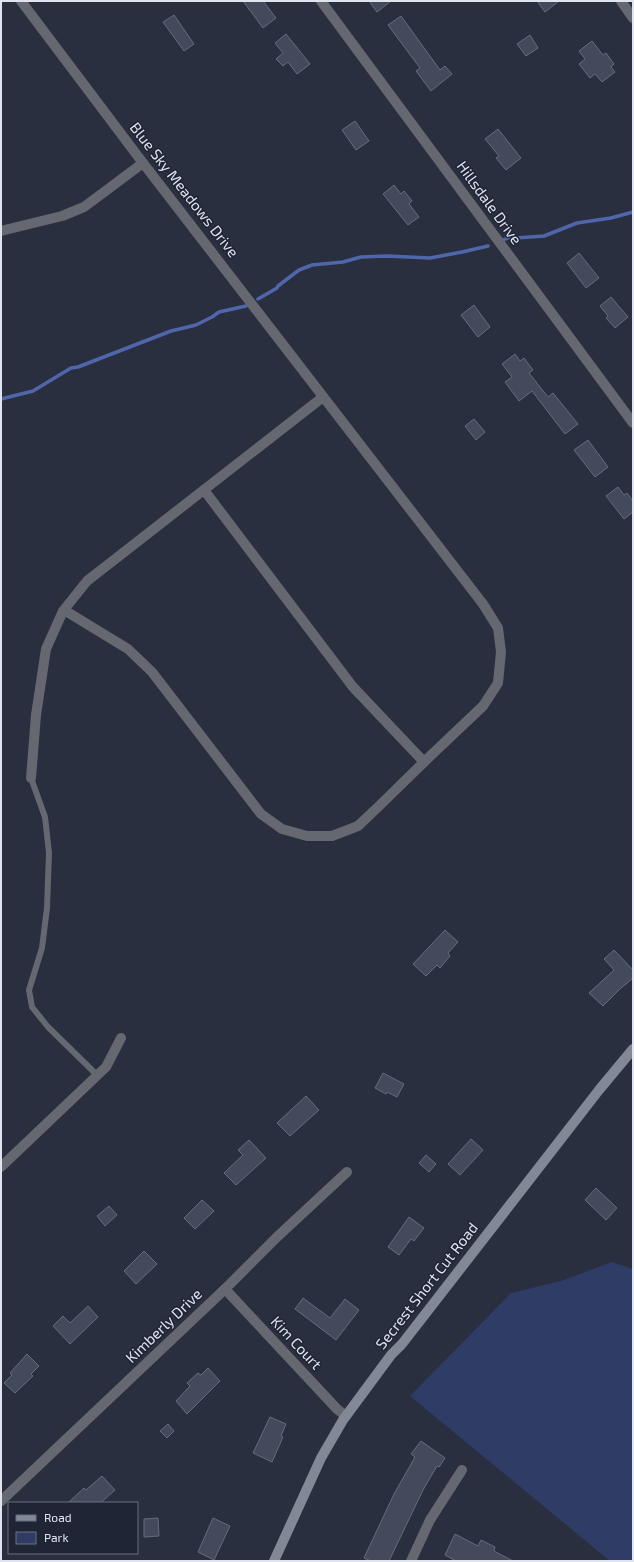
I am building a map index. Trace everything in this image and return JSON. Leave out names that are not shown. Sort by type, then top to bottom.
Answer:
[{"type":"main road","name":"Secrest Short Cut Road","points":[[274,1561],[321,1458],[346,1416],[386,1361],[402,1344],[599,1090],[633,1049]]},
{"type":"street","name":"Blue Sky Meadows Drive","points":[[21,1],[143,163],[483,604],[498,628],[501,652],[498,683],[483,706],[358,826],[332,836],[307,836],[282,829],[261,814],[152,672],[128,649],[94,630],[64,610]]},
{"type":"street","name":"Hillsdale Drive","points":[[321,1],[633,423]]},
{"type":"street","points":[[621,1],[633,18]]},
{"type":"street","points":[[1,231],[62,216],[84,207],[143,163]]},
{"type":"street","points":[[31,778],[36,715],[46,649],[64,610],[87,581],[323,397]]},
{"type":"street","points":[[204,490],[353,687],[424,762]]},
{"type":"street","points":[[1,1167],[106,1067],[121,1038]]},
{"type":"street","name":"Kimberly Drive","points":[[1,1501],[347,1172]]},
{"type":"street","name":"Kim Court","points":[[225,1289],[337,1409],[346,1416]]},
{"type":"street","points":[[411,1561],[430,1520],[462,1470]]},
{"type":"lane","points":[[31,778],[45,817],[49,853],[47,908],[42,948],[29,990],[32,1007],[48,1027],[97,1076]]},
{"type":"green space","points":[[612,1262],[633,1269],[633,1561],[610,1561],[410,1396],[511,1293],[561,1281]]},
{"type":"building","points":[[243,1],[263,1],[276,18],[263,28]]},
{"type":"building","points":[[369,1],[391,1],[377,12]]},
{"type":"building","points":[[537,1],[559,1],[545,12]]},
{"type":"building","points":[[174,15],[194,44],[184,51],[163,22]]},
{"type":"building","points":[[401,16],[440,70],[445,66],[452,74],[431,91],[416,71],[420,68],[388,25]]},
{"type":"building","points":[[286,34],[310,64],[297,74],[288,62],[283,66],[276,59],[283,53],[275,43]]},
{"type":"building","points":[[530,35],[538,48],[526,56],[517,44]]},
{"type":"building","points":[[592,41],[603,55],[606,53],[614,64],[611,67],[615,72],[602,82],[595,74],[590,78],[579,64],[585,59],[579,51]]},
{"type":"building","points":[[355,121],[369,141],[356,150],[342,130]]},
{"type":"building","points":[[498,129],[521,158],[506,170],[496,158],[499,156],[485,139]]},
{"type":"building","points":[[394,185],[401,194],[404,191],[412,201],[409,204],[419,217],[408,225],[383,194]]},
{"type":"building","points":[[579,253],[599,278],[586,288],[567,263]]},
{"type":"building","points":[[611,297],[628,317],[615,328],[606,318],[608,316],[600,306]]},
{"type":"building","points":[[474,305],[490,327],[478,337],[461,315]]},
{"type":"building","points":[[515,354],[520,361],[524,358],[533,370],[529,373],[548,397],[553,393],[578,424],[565,434],[532,391],[519,401],[505,382],[512,377],[502,364]]},
{"type":"building","points":[[474,419],[485,432],[476,440],[465,426]]},
{"type":"building","points":[[588,440],[608,467],[595,477],[574,450]]},
{"type":"building","points":[[618,487],[624,495],[627,493],[633,501],[633,512],[624,519],[606,496]]},
{"type":"building","points":[[445,930],[458,942],[448,953],[450,956],[440,968],[437,965],[426,976],[413,964]]},
{"type":"building","points":[[614,950],[633,970],[633,978],[603,1006],[589,993],[614,970],[604,959]]},
{"type":"building","points":[[383,1073],[404,1084],[397,1097],[387,1092],[386,1094],[375,1088]]},
{"type":"building","points":[[306,1096],[319,1110],[290,1136],[277,1123]]},
{"type":"building","points":[[471,1139],[483,1150],[460,1175],[448,1164]]},
{"type":"building","points":[[249,1140],[266,1158],[236,1185],[224,1173],[243,1155],[238,1150]]},
{"type":"building","points":[[426,1155],[436,1164],[429,1172],[419,1163]]},
{"type":"building","points":[[596,1188],[617,1208],[606,1220],[585,1200]]},
{"type":"building","points":[[202,1200],[214,1211],[195,1229],[184,1218]]},
{"type":"building","points":[[109,1206],[117,1215],[105,1226],[97,1216]]},
{"type":"building","points":[[409,1217],[424,1228],[414,1241],[411,1239],[399,1255],[388,1247]]},
{"type":"building","points":[[144,1251],[157,1264],[136,1284],[124,1271]]},
{"type":"building","points":[[303,1298],[330,1318],[345,1299],[359,1310],[336,1340],[295,1309]]},
{"type":"building","points":[[88,1306],[98,1317],[70,1344],[53,1326],[63,1316],[70,1323]]},
{"type":"building","points":[[27,1354],[39,1366],[31,1374],[33,1376],[15,1393],[4,1383],[12,1375],[10,1373]]},
{"type":"building","points":[[208,1368],[220,1381],[187,1414],[176,1401],[190,1386],[187,1383],[198,1373],[201,1375]]},
{"type":"building","points":[[270,1417],[286,1424],[281,1436],[283,1437],[272,1462],[253,1453]]},
{"type":"building","points":[[168,1424],[174,1431],[167,1438],[160,1431]]},
{"type":"building","points":[[421,1441],[445,1458],[439,1467],[437,1466],[423,1490],[389,1561],[371,1561],[364,1558],[394,1494],[415,1457],[411,1454]]},
{"type":"building","points":[[102,1476],[115,1490],[101,1502],[69,1502],[84,1488],[86,1490]]},
{"type":"building","points":[[158,1518],[159,1536],[144,1537],[144,1519]]},
{"type":"building","points":[[213,1518],[230,1526],[214,1560],[198,1552]]},
{"type":"building","points":[[455,1534],[478,1546],[481,1540],[495,1547],[494,1551],[513,1561],[456,1561],[445,1555]]},
{"type":"waterway","points":[[503,240],[513,236],[516,238],[544,236],[577,223],[611,218],[633,212]]},
{"type":"waterway","points":[[258,299],[277,288],[299,270],[312,265],[343,262],[361,257],[387,256],[430,258],[488,246]]},
{"type":"waterway","points":[[1,399],[33,391],[71,368],[78,367],[171,331],[196,325],[219,312],[246,306]]}]
